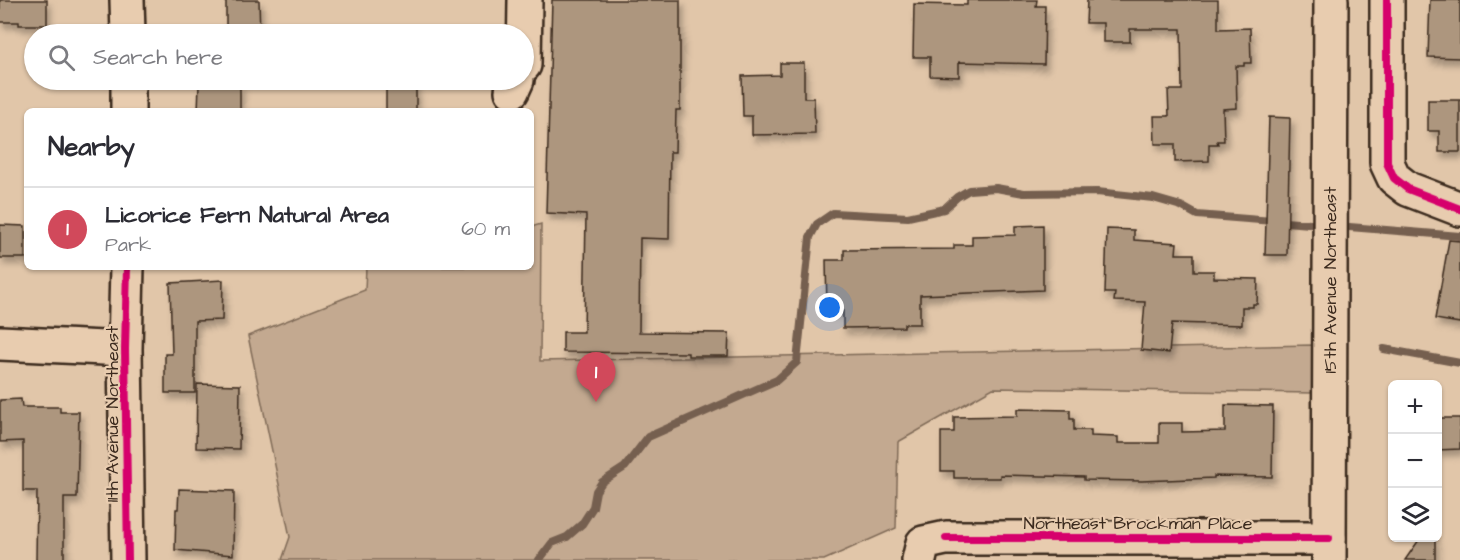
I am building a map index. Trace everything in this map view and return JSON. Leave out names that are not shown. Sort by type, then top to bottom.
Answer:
[{"type":"street","points":[[127,0],[128,24]]},
{"type":"street","points":[[523,24],[525,0]]},
{"type":"street","name":"15th Avenue Northeast","points":[[1329,549],[1331,0]]},
{"type":"street","points":[[1388,0],[1387,163],[1394,178],[1408,189],[1460,209]]},
{"type":"street","points":[[128,90],[128,108]]},
{"type":"street","name":"11th Avenue Northeast","points":[[127,270],[128,560]]},
{"type":"street","points":[[0,344],[126,349]]},
{"type":"street","name":"Northeast Brockman Place","points":[[919,560],[923,543],[946,538],[1082,549],[1329,549]]},
{"type":"shaded area","points":[[541,224],[540,361],[1313,345],[1313,393],[993,388],[898,442],[896,528],[824,560],[282,560],[290,537],[248,336],[365,290],[366,270],[534,270],[534,226]]},
{"type":"building","points":[[0,0],[47,0],[47,24],[19,25],[19,22],[0,22]]},
{"type":"building","points":[[226,0],[259,0],[260,24],[226,24]]},
{"type":"building","points":[[552,0],[680,0],[680,110],[676,110],[675,152],[670,152],[669,239],[640,238],[639,332],[729,333],[728,356],[688,356],[688,353],[563,352],[563,332],[584,332],[586,215],[546,213]]},
{"type":"building","points":[[967,0],[1037,0],[1036,6],[1045,6],[1044,64],[959,62],[959,77],[930,76],[930,57],[913,57],[914,4],[967,5]]},
{"type":"building","points":[[1087,0],[1218,0],[1218,29],[1250,28],[1251,63],[1236,66],[1237,108],[1223,109],[1224,141],[1209,144],[1209,161],[1175,162],[1175,144],[1155,144],[1154,116],[1169,116],[1168,90],[1182,90],[1181,29],[1130,29],[1130,42],[1103,42],[1103,23],[1086,23]]},
{"type":"building","points":[[1430,0],[1460,0],[1460,58],[1428,57]]},
{"type":"building","points":[[780,63],[804,63],[804,98],[814,98],[815,134],[752,135],[752,116],[743,116],[742,76],[780,75]]},
{"type":"building","points":[[199,90],[240,90],[240,108],[198,108]]},
{"type":"building","points":[[386,90],[416,90],[416,108],[386,108]]},
{"type":"building","points":[[1428,100],[1460,100],[1460,152],[1439,152],[1439,131],[1428,131]]},
{"type":"building","points":[[1269,117],[1290,118],[1287,255],[1265,255]]},
{"type":"building","points":[[0,225],[24,226],[24,258],[0,258]]},
{"type":"building","points":[[1043,225],[1043,290],[920,295],[920,324],[904,324],[904,327],[843,328],[843,311],[827,311],[826,260],[844,260],[844,250],[954,249],[954,245],[972,245],[972,236],[1015,235],[1015,226]]},
{"type":"building","points":[[1107,229],[1134,230],[1134,240],[1177,243],[1176,254],[1194,254],[1194,271],[1214,271],[1214,278],[1258,279],[1257,304],[1253,304],[1253,307],[1242,307],[1242,325],[1172,323],[1169,353],[1141,350],[1145,302],[1114,301],[1115,293],[1105,293]]},
{"type":"building","points":[[1449,240],[1460,241],[1460,323],[1435,319]]},
{"type":"building","points":[[223,280],[222,320],[195,321],[195,393],[165,393],[165,354],[172,354],[170,283]]},
{"type":"building","points":[[197,384],[240,385],[239,449],[196,448]]},
{"type":"building","points":[[21,399],[22,407],[60,407],[60,412],[79,412],[77,498],[64,498],[64,560],[36,560],[37,491],[23,491],[23,441],[0,442],[0,400]]},
{"type":"building","points":[[1225,405],[1273,406],[1272,477],[1214,476],[1214,478],[1142,481],[1000,475],[1000,478],[954,478],[954,471],[941,471],[941,432],[954,432],[954,417],[1017,416],[1017,409],[1070,410],[1070,419],[1074,419],[1074,430],[1091,430],[1091,436],[1118,437],[1118,443],[1159,443],[1159,423],[1182,423],[1182,432],[1225,431]]},
{"type":"building","points":[[1442,418],[1460,418],[1460,449],[1442,450]]},
{"type":"building","points":[[179,489],[234,491],[233,555],[175,550]]},
{"type":"building","points":[[1418,542],[1435,542],[1435,560],[1405,560]]},
{"type":"waterway","points":[[539,560],[552,543],[567,537],[582,524],[593,507],[596,491],[602,482],[625,467],[648,437],[777,380],[797,362],[810,237],[817,224],[833,213],[908,217],[944,209],[969,190],[996,188],[1024,193],[1097,192],[1153,198],[1181,206],[1197,215],[1323,225]]},
{"type":"waterway","points":[[1337,226],[1460,236]]},
{"type":"waterway","points":[[1384,349],[1460,363]]},
{"type":"cycle path","points":[[1387,0],[1387,163],[1394,178],[1408,189],[1460,209]]},
{"type":"cycle path","points":[[127,270],[125,349],[128,560]]},
{"type":"cycle path","points":[[946,538],[1329,538]]},
{"type":"place","name":"Licorice Fern Natural Area","points":[[596,402]]}]
